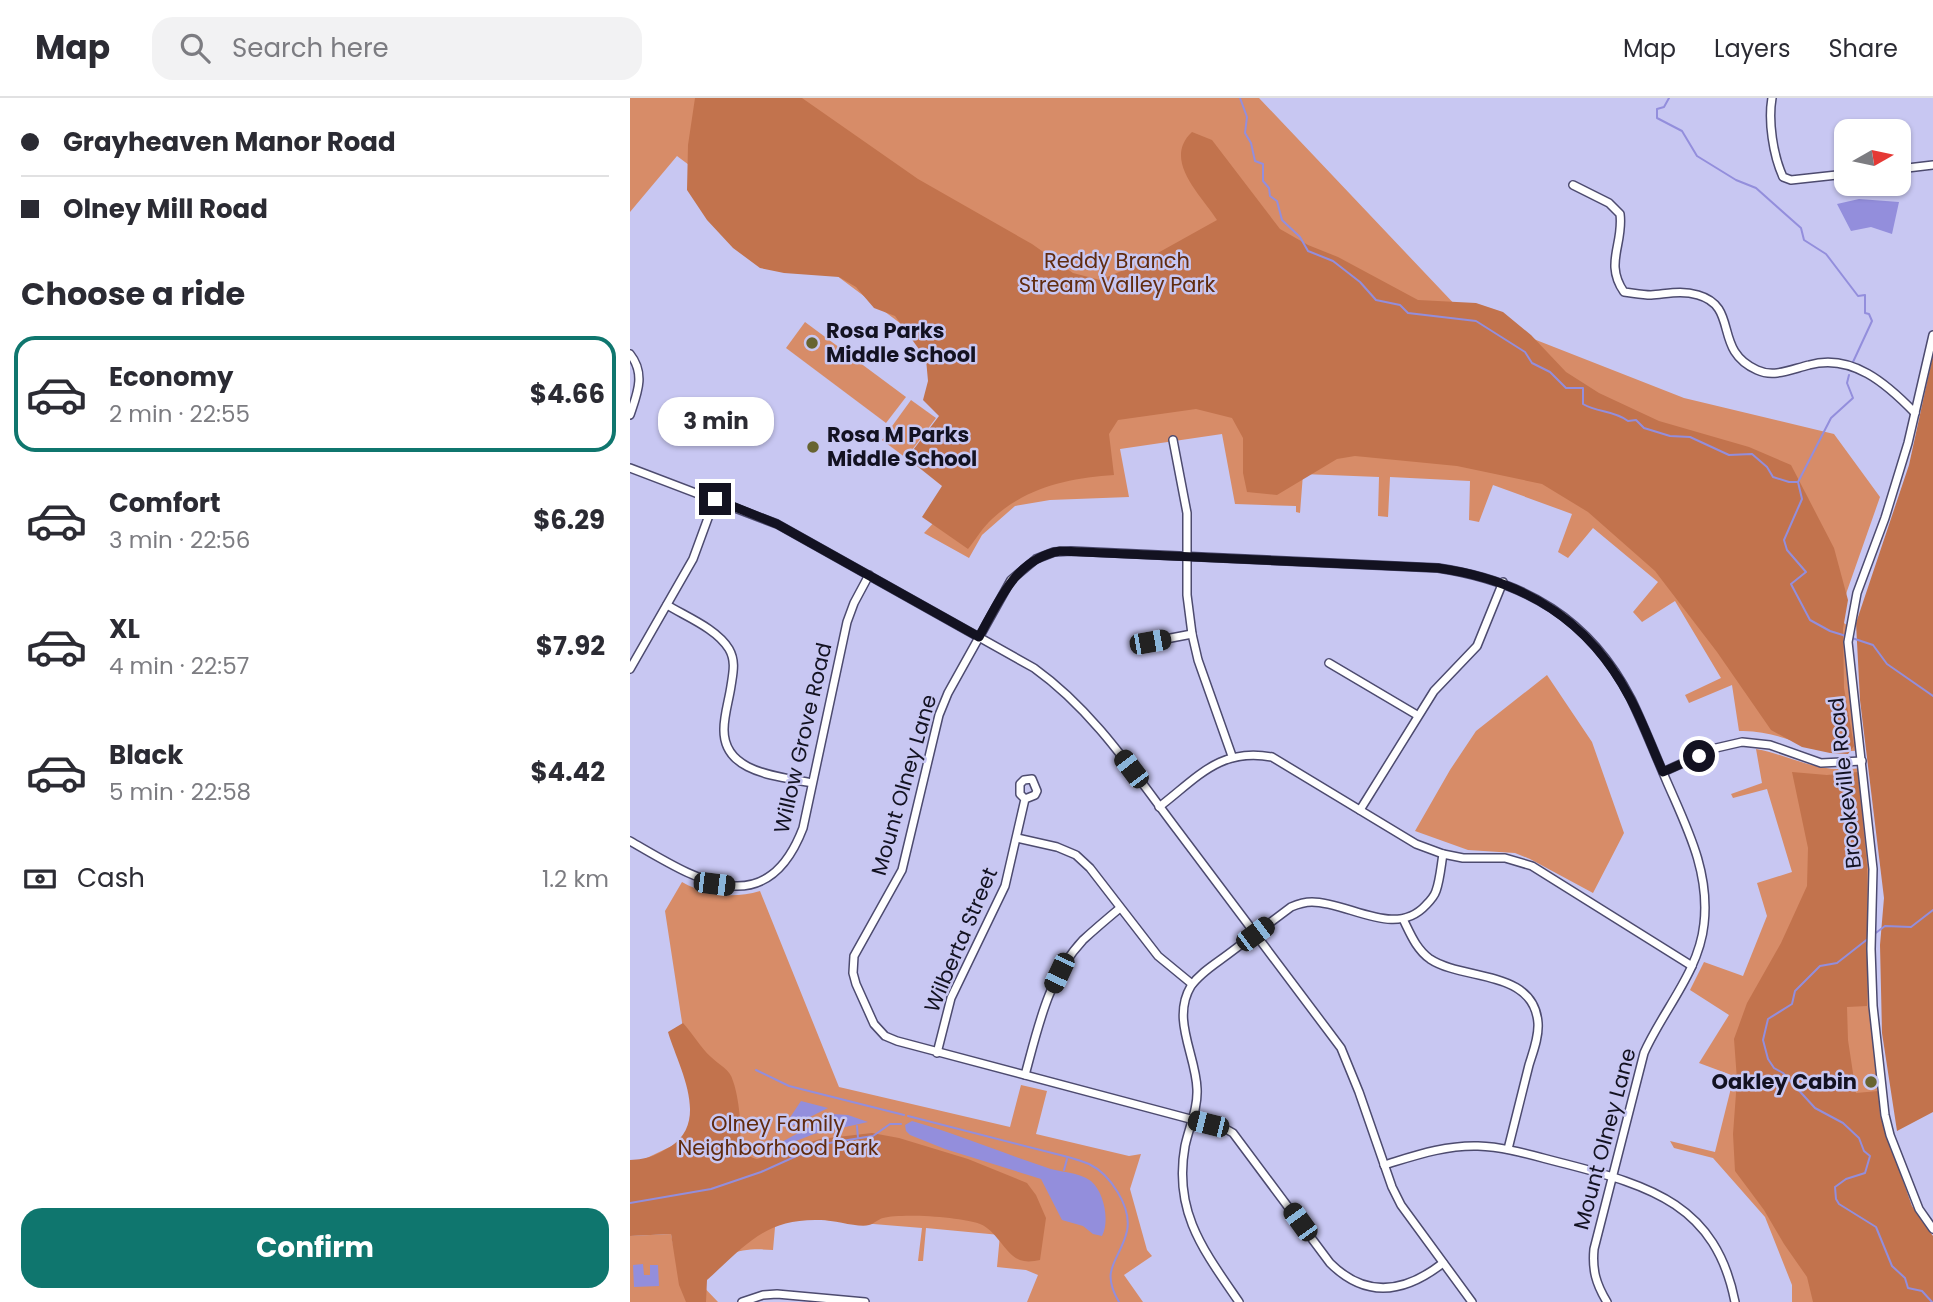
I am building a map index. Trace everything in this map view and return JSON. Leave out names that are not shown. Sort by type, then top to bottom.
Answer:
[{"type":"street","points":[[1772,98],[1770,111],[1783,177],[1791,180],[1834,175]]},
{"type":"street","points":[[1911,168],[1933,165]]},
{"type":"street","points":[[1573,185],[1609,203],[1619,214],[1615,279],[1624,292],[1700,295],[1710,300],[1722,313],[1731,348],[1743,363],[1760,372],[1777,373],[1820,362],[1849,366],[1875,377],[1915,413]]},
{"type":"street","name":"Brookeville Road","points":[[1933,335],[1908,443],[1885,518],[1857,593],[1848,642],[1873,869],[1872,1006],[1885,1115],[1890,1135],[1919,1209],[1933,1228]]},
{"type":"street","points":[[630,354],[635,360],[640,378],[630,415]]},
{"type":"street","points":[[1173,440],[1187,513],[1187,595],[1192,634],[1198,660],[1232,756]]},
{"type":"street","points":[[630,468],[777,524],[1034,668],[1060,689],[1102,732],[1341,1048],[1401,1205],[1472,1302]]},
{"type":"street","points":[[630,669],[693,559],[715,499]]},
{"type":"street","name":"Mount Olney Lane","points":[[1443,1263],[1427,1276],[1399,1287],[1365,1286],[1351,1280],[1330,1263],[1240,1139],[1224,1128],[897,1041],[885,1036],[874,1024],[856,984],[853,973],[854,956],[902,870],[939,715],[948,693],[1012,580],[1036,559],[1060,551],[1188,555],[1438,568],[1474,573],[1503,582],[1552,608],[1578,628],[1598,649],[1630,698],[1693,840],[1704,881],[1704,925],[1699,947],[1692,966],[1644,1053],[1594,1249],[1592,1266],[1595,1280],[1607,1302]]},
{"type":"street","name":"Willow Grove Road","points":[[630,841],[705,881],[733,887],[749,885],[773,873],[783,864],[795,847],[803,828],[847,622],[869,576]]},
{"type":"street","points":[[1360,810],[1434,691],[1477,646],[1503,582]]},
{"type":"street","points":[[667,606],[717,635],[728,647],[734,668],[724,729],[729,749],[737,760],[753,769],[812,783]]},
{"type":"street","points":[[1150,642],[1192,634]]},
{"type":"street","points":[[1329,663],[1417,715]]},
{"type":"street","points":[[1663,772],[1716,748],[1742,742],[1770,745],[1821,762],[1862,761]]},
{"type":"street","points":[[1159,807],[1217,762],[1232,756],[1255,754],[1272,757],[1416,844],[1463,858],[1506,859],[1532,866],[1692,966]]},
{"type":"street","name":"Wilberta Street","points":[[937,1052],[951,998],[1005,886],[1025,799]]},
{"type":"street","points":[[1017,838],[1057,846],[1076,855],[1090,868],[1158,956],[1192,984]]},
{"type":"street","points":[[1239,1302],[1199,1244],[1188,1216],[1183,1180],[1185,1147],[1198,1087],[1182,1014],[1185,999],[1200,975],[1291,907],[1311,902],[1383,919],[1404,919],[1421,911],[1432,898],[1443,854]]},
{"type":"street","points":[[1025,1075],[1044,1005],[1059,973],[1083,940],[1120,908]]},
{"type":"street","points":[[1404,919],[1415,943],[1431,960],[1448,968],[1508,983],[1522,991],[1535,1007],[1538,1032],[1508,1149]]},
{"type":"street","points":[[1384,1165],[1449,1148],[1477,1146],[1508,1149],[1640,1185],[1662,1196],[1695,1221],[1724,1262],[1735,1302]]},
{"type":"street","points":[[742,1302],[764,1294],[777,1294],[866,1302]]},
{"type":"green space","name":"Reddy Branch Stream Valley Park","points":[[630,98],[1259,98],[1460,310],[1684,398],[1834,434],[1880,497],[1847,591],[1840,620],[1848,626],[1859,750],[1828,750],[1770,734],[1739,731],[1732,685],[1689,703],[1685,695],[1721,678],[1675,601],[1642,622],[1633,612],[1658,582],[1593,528],[1568,558],[1558,552],[1572,514],[1493,485],[1479,522],[1469,520],[1470,481],[1390,477],[1388,517],[1378,516],[1379,477],[1303,474],[1300,513],[1296,512],[1296,506],[1235,504],[1222,434],[1120,449],[1129,497],[1050,500],[1015,506],[982,535],[969,558],[924,533],[984,469],[984,386],[677,156],[630,212]]},
{"type":"green space","name":"Reddy Branch Stream Valley Park","points":[[695,98],[802,98],[918,179],[1032,244],[1073,273],[1100,280],[1138,264],[1217,220],[1187,177],[1181,154],[1184,143],[1192,132],[1212,140],[1280,229],[1308,245],[1338,257],[1418,300],[1476,303],[1503,312],[1531,335],[1566,372],[1599,393],[1659,421],[1749,447],[1791,465],[1834,548],[1848,600],[1843,629],[1844,688],[1854,746],[1848,754],[1830,753],[1802,747],[1771,730],[1717,652],[1655,571],[1588,512],[1542,484],[1457,466],[1355,456],[1337,459],[1277,495],[1247,492],[1243,473],[1243,438],[1232,418],[1196,409],[1118,420],[1109,434],[1114,475],[1049,486],[1019,499],[989,522],[968,549],[922,517],[942,486],[907,458],[939,416],[923,400],[928,381],[926,359],[895,316],[874,308],[856,287],[839,277],[784,273],[760,268],[733,248],[707,220],[687,190],[688,145]]},
{"type":"green space","points":[[805,322],[906,397],[886,423],[786,348]]},
{"type":"green space","points":[[1933,355],[1933,1112],[1897,1131],[1882,1033],[1880,945],[1884,898],[1860,700],[1856,623],[1909,465]]},
{"type":"green space","points":[[911,400],[936,418],[906,458],[882,440]]},
{"type":"green space","points":[[1547,675],[1592,742],[1624,833],[1593,893],[1515,853],[1468,850],[1415,831],[1476,731]]},
{"type":"green space","points":[[1756,749],[1819,767],[1861,768],[1872,854],[1869,968],[1882,1081],[1888,1106],[1880,1111],[1933,1302],[1792,1302],[1792,1285],[1765,1217],[1713,1158],[1674,1148],[1670,1141],[1715,1152],[1734,1076],[1699,1063],[1729,1015],[1690,990],[1704,962],[1743,976],[1767,916],[1757,883],[1792,872],[1767,789],[1733,798],[1731,794],[1762,783]]},
{"type":"green space","points":[[1792,772],[1827,775],[1858,772],[1867,866],[1867,1006],[1847,1007],[1848,1040],[1856,1093],[1878,1091],[1880,1116],[1912,1206],[1933,1236],[1933,1302],[1813,1302],[1807,1277],[1735,1171],[1733,1134],[1737,1080],[1734,1039],[1747,1003],[1781,943],[1807,886],[1808,848]]},
{"type":"green space","name":"Olney Family Neighborhood Park","points":[[682,882],[720,895],[760,891],[839,1087],[1010,1127],[1021,1085],[1047,1091],[1036,1134],[1129,1156],[1141,1154],[1130,1189],[1147,1250],[1152,1256],[1124,1275],[1143,1302],[1027,1302],[1038,1275],[1026,1270],[997,1267],[1000,1235],[926,1228],[923,1261],[918,1261],[922,1228],[776,1216],[773,1250],[750,1250],[730,1254],[696,1279],[718,1302],[630,1302],[630,1236],[671,1234],[673,1244],[672,1228],[630,1166],[699,1133],[665,911]]},
{"type":"green space","points":[[683,1023],[707,1053],[732,1077],[740,1119],[741,1144],[745,1153],[757,1159],[820,1139],[872,1133],[899,1138],[968,1159],[1027,1183],[1036,1195],[1046,1218],[1040,1260],[1018,1259],[992,1232],[980,1224],[960,1219],[892,1217],[865,1226],[826,1220],[802,1221],[771,1229],[745,1245],[707,1280],[706,1302],[686,1302],[679,1285],[671,1234],[630,1236],[630,1160],[651,1157],[670,1147],[682,1136],[688,1123],[688,1092],[668,1032]]},
{"type":"shaded area","points":[[1859,199],[1899,202],[1892,234],[1871,227],[1851,231],[1837,204]]},
{"type":"shaded area","points":[[801,1101],[828,1108],[788,1128],[785,1125]]},
{"type":"shaded area","points":[[833,1114],[848,1115],[868,1122],[814,1134],[768,1152],[767,1150]]},
{"type":"shaded area","points":[[912,1121],[1051,1169],[1080,1175],[1091,1181],[1099,1192],[1104,1207],[1102,1236],[1093,1234],[1083,1226],[1062,1220],[1041,1179],[945,1149],[910,1135],[905,1125]]},
{"type":"shaded area","points":[[643,1264],[644,1275],[650,1275],[650,1265],[658,1265],[659,1286],[634,1287],[633,1265]]},
{"type":"waterway","points":[[1240,98],[1247,117],[1245,133],[1251,143],[1255,161],[1263,164],[1263,181],[1269,188],[1270,196],[1277,201],[1282,220],[1300,237],[1308,251],[1333,261],[1360,282],[1376,300],[1400,305],[1408,313],[1476,321],[1525,352],[1532,363],[1550,372],[1566,388],[1583,388],[1583,404],[1628,421],[1636,420],[1644,428],[1670,436],[1690,437],[1729,455],[1752,454],[1767,467],[1773,477],[1798,482]]},
{"type":"waterway","points":[[1669,98],[1664,107],[1657,109],[1657,118],[1682,131],[1697,156],[1736,180],[1756,188],[1801,228],[1804,240],[1826,254],[1858,296],[1865,295],[1865,313],[1869,314],[1872,321],[1853,362]]},
{"type":"waterway","points":[[1846,636],[1810,620],[1791,584],[1806,572],[1787,550],[1784,540],[1802,499],[1798,482],[1831,418],[1853,398],[1847,383],[1849,375]]},
{"type":"waterway","points":[[1852,638],[1873,645],[1887,664],[1933,696]]},
{"type":"waterway","points":[[1873,935],[1885,926],[1911,927],[1933,910]]},
{"type":"waterway","points":[[1869,938],[1837,963],[1820,966],[1795,991],[1792,1004],[1768,1019],[1763,1040],[1768,1059],[1774,1068],[1783,1073],[1815,1108],[1843,1123],[1859,1138],[1864,1151],[1870,1156],[1865,1173],[1846,1179],[1835,1187],[1836,1199],[1839,1204],[1876,1227],[1892,1266],[1905,1278],[1908,1288],[1922,1291],[1932,1302]]},
{"type":"waterway","points":[[756,1070],[789,1086],[904,1115]]},
{"type":"waterway","points":[[908,1116],[1076,1159],[1089,1164],[1104,1175],[1118,1192],[1128,1222],[1124,1241],[1111,1273],[1113,1290],[1119,1302]]},
{"type":"waterway","points":[[630,1203],[711,1189],[761,1172],[829,1143],[873,1136],[890,1124],[901,1124]]},
{"type":"waterway","points":[[857,1126],[858,1138]]},
{"type":"waterway","points":[[1064,1170],[1067,1159]]},
{"type":"place","name":"Rosa Parks Middle School","points":[[812,343]]},
{"type":"place","name":"Rosa M Parks Middle School","points":[[813,447]]},
{"type":"place","name":"Oakley Cabin","points":[[1871,1082]]},
{"type":"route","points":[[715,499],[777,524],[979,637],[1020,571],[1036,559],[1060,551],[1438,568],[1474,573],[1503,582],[1552,608],[1578,628],[1598,649],[1630,698],[1663,772],[1699,756]]}]
